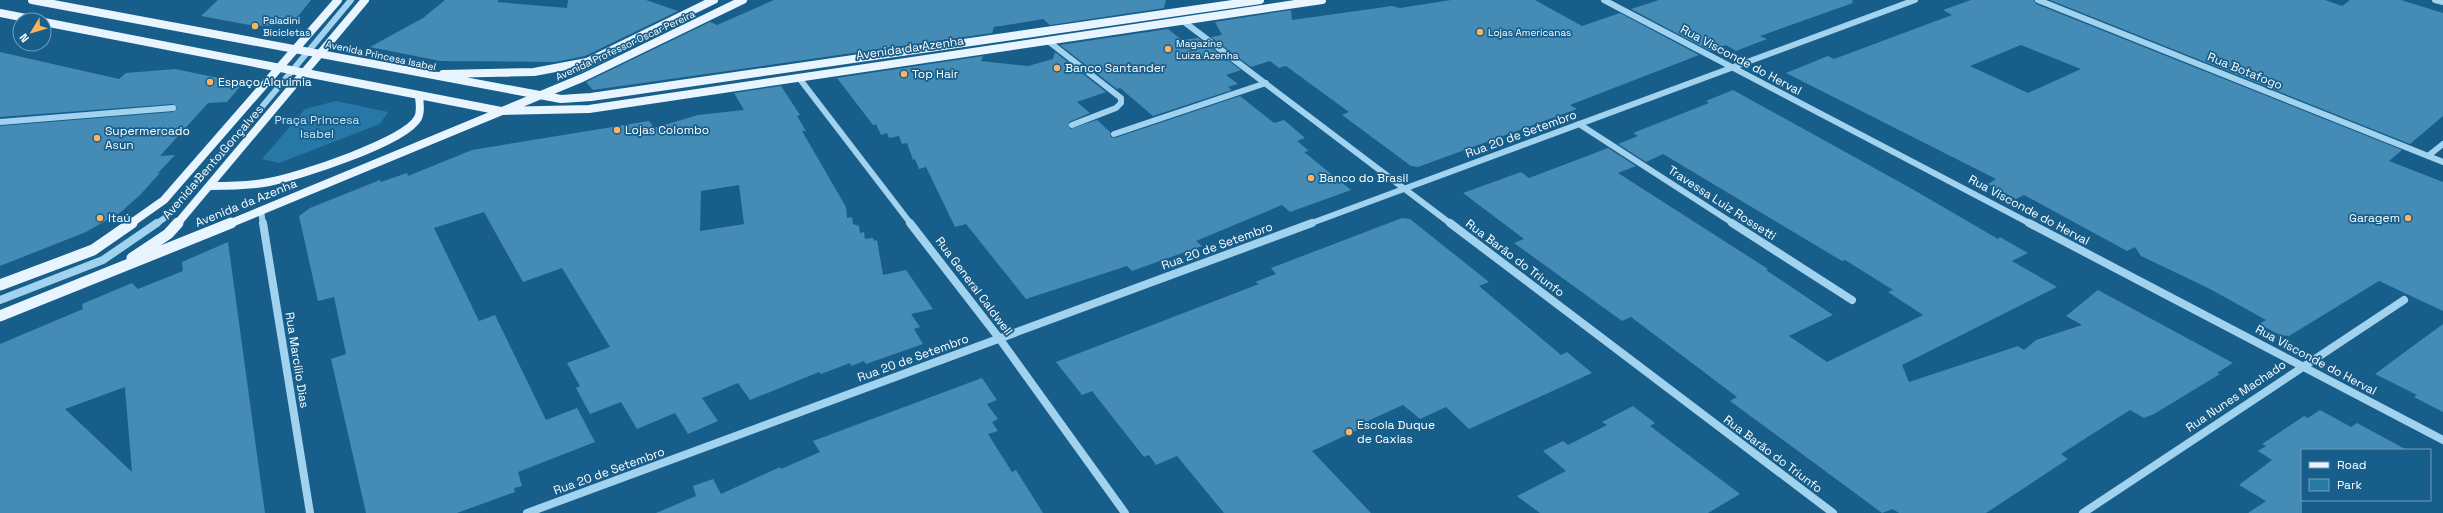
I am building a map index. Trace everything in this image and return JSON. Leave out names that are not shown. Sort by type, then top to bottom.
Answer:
[{"type":"main road","name":"Avenida Princesa Isabel","points":[[32,0],[297,48],[417,74],[536,96]]},
{"type":"main road","name":"Avenida Bento Gonçalves","points":[[0,285],[93,250],[164,200],[338,0]]},
{"type":"main road","name":"Avenida Bento Gonçalves","points":[[113,270],[168,234],[211,186],[365,0]]},
{"type":"main road","name":"Avenida Professor Oscar Pereira","points":[[417,74],[530,74],[568,68],[587,62],[714,0]]},
{"type":"main road","name":"Avenida Professor Oscar Pereira","points":[[536,96],[582,78],[743,0]]},
{"type":"main road","name":"Avenida da Azenha","points":[[0,316],[261,211],[536,96],[561,99],[591,97],[1260,0]]},
{"type":"main road","name":"Avenida da Azenha","points":[[500,110],[589,109],[1322,0]]},
{"type":"main road","points":[[0,13],[12,15]]},
{"type":"main road","points":[[52,24],[419,97],[500,110]]},
{"type":"main road","points":[[211,186],[251,185],[275,181],[378,144],[403,131],[417,120],[421,109],[419,97]]},
{"type":"street","points":[[0,300],[103,260],[166,217],[351,0]]},
{"type":"street","name":"Rua Visconde do Herval","points":[[1604,0],[1730,68],[2443,440]]},
{"type":"street","name":"Rua 20 de Setembro","points":[[527,513],[1915,0]]},
{"type":"street","name":"Rua Botafogo","points":[[2038,0],[2443,162]]},
{"type":"street","points":[[2435,0],[2443,2]]},
{"type":"street","name":"Rua Barão do Triunfo","points":[[1183,21],[1833,513]]},
{"type":"street","points":[[1048,41],[1121,98],[1121,103],[1116,108],[1072,125]]},
{"type":"street","name":"Rua General Caldwell","points":[[799,78],[999,338],[1125,513]]},
{"type":"street","points":[[1114,134],[1266,83]]},
{"type":"street","points":[[0,122],[173,108]]},
{"type":"street","name":"Travessa Luiz Rossetti","points":[[1579,124],[1852,300]]},
{"type":"street","points":[[2428,156],[2443,144]]},
{"type":"street","name":"Rua Marcílio Dias","points":[[261,211],[310,513]]},
{"type":"street","name":"Rua Nunes Machado","points":[[2083,513],[2404,300]]},
{"type":"green space","name":"Praça Princesa Isabel","points":[[336,101],[388,112],[380,124],[279,163],[262,159],[305,109]]},
{"type":"building","points":[[218,0],[311,0],[291,25],[255,26],[201,16]]},
{"type":"building","points":[[445,0],[499,0],[497,2],[567,8],[568,0],[646,0],[678,11],[585,56],[555,62],[440,61],[370,47],[423,18]]},
{"type":"building","points":[[774,0],[1166,0],[1164,8],[1050,25],[1043,19],[994,27],[992,33],[593,90],[586,82],[710,22],[717,25]]},
{"type":"building","points":[[1451,0],[1535,0],[1582,26],[1620,13],[1699,55],[1570,105],[1577,109],[1418,167],[1411,166],[1342,115],[1349,112],[1286,66],[1279,68],[1270,61],[1251,67],[1211,37],[1222,35],[1215,22],[1291,10],[1292,20],[1392,6],[1400,8]]},
{"type":"building","points":[[1659,0],[1852,0],[1853,3],[1760,36],[1767,39],[1736,51],[1726,45],[1710,51],[1631,9]]},
{"type":"building","points":[[1971,0],[2034,0],[2036,4],[2402,150],[2389,161],[2443,182],[2443,311],[2379,281],[2289,336],[2280,335],[2259,324],[2266,320],[2210,289],[2141,256],[2135,247],[2127,251],[2024,195],[2016,199],[1988,184],[1996,179],[1786,73],[1828,56],[1834,59],[1952,15],[1943,10]],"holes":[[[2021,45],[2081,69],[2028,93],[1970,66]]]},
{"type":"building","points":[[2050,0],[2325,0],[2342,6],[2350,0],[2401,0],[2443,13],[2443,116],[2410,144]]},
{"type":"building","points":[[694,16],[580,73],[574,70],[590,67]]},
{"type":"building","points":[[1168,29],[1182,40],[1198,38],[1241,70],[1226,75],[1238,84],[1228,87],[1232,90],[1153,116],[1120,88],[1117,89],[1060,45]]},
{"type":"building","points":[[0,52],[119,79],[126,73],[175,69],[243,83],[227,102],[208,103],[160,156],[175,155],[140,195],[121,212],[86,232],[0,266],[0,126],[173,112],[177,108],[173,104],[0,117]]},
{"type":"building","points":[[1055,52],[1106,92],[1077,102],[1090,113],[1069,122],[1070,129],[1097,120],[1110,132],[1111,137],[1115,138],[1240,96],[1274,123],[1284,120],[1305,138],[1297,141],[1309,151],[1304,152],[1351,190],[1290,212],[1282,205],[1196,241],[1202,246],[1132,271],[1127,266],[1026,299],[966,224],[955,227],[926,167],[919,169],[915,159],[913,160],[907,143],[902,144],[899,136],[889,138],[887,133],[881,135],[876,124],[873,125],[837,78],[983,56],[981,61],[1028,66],[1053,59]]},
{"type":"building","points":[[781,86],[800,115],[797,116],[806,131],[802,131],[846,207],[847,218],[852,217],[853,224],[859,226],[860,233],[864,232],[865,239],[873,238],[874,241],[877,240],[883,275],[906,270],[933,309],[911,314],[920,327],[914,329],[923,344],[866,364],[864,361],[851,366],[850,363],[821,374],[819,372],[750,400],[738,383],[702,398],[718,421],[688,434],[675,413],[637,429],[621,402],[590,414],[576,388],[580,386],[567,363],[610,347],[562,268],[523,282],[484,212],[434,228],[479,321],[495,315],[546,420],[577,408],[595,442],[518,472],[522,486],[514,488],[515,492],[457,513],[366,513],[331,359],[346,354],[334,297],[318,301],[299,216],[310,208],[380,180],[381,182],[407,173],[408,176],[472,150],[649,121],[654,128],[698,115],[744,110],[734,93]],"holes":[[[739,185],[744,224],[700,231],[701,191]]]},
{"type":"building","points":[[1733,90],[1914,190],[1998,239],[2000,237],[2028,253],[2012,261],[2057,287],[1902,365],[1909,382],[2018,346],[2024,350],[2036,340],[2082,325],[2066,316],[2098,290],[2233,363],[2217,373],[2220,374],[2154,414],[2144,418],[2130,410],[2061,454],[2068,459],[1986,513],[1899,513],[1893,509],[1882,513],[1730,401],[1737,397],[1631,317],[1622,321],[1514,243],[1524,239],[1463,193],[1521,172],[1529,178],[1608,148],[1636,166],[1618,173],[1768,269],[1766,270],[1833,315],[1789,336],[1827,362],[1923,315],[1888,292],[1893,290],[1845,260],[1842,261],[1663,154],[1646,162],[1618,144],[1638,136],[1633,133],[1709,103],[1706,101]]},
{"type":"building","points":[[1402,218],[1410,219],[1489,282],[1479,286],[1561,355],[1567,352],[1592,373],[1469,429],[1446,407],[1420,419],[1403,405],[1361,424],[1364,427],[1312,451],[1371,513],[1224,513],[1177,456],[1156,465],[1149,455],[1144,457],[1092,391],[1082,395],[1056,362],[1259,284],[1255,282],[1276,274],[1271,268]]},
{"type":"building","points":[[228,242],[265,513],[0,513],[0,344],[83,309],[82,304],[132,283],[138,289],[183,271],[182,262]],"holes":[[[125,387],[132,472],[65,409]]]},
{"type":"building","points":[[2443,324],[2443,412],[2414,397],[2417,395],[2375,374]]},
{"type":"building","points":[[982,378],[997,400],[987,404],[998,419],[992,422],[998,431],[988,434],[1012,472],[1016,470],[1043,513],[656,513],[696,496],[693,486],[713,479],[721,494],[780,467],[781,469],[820,452],[813,441]]},
{"type":"building","points":[[1633,406],[1655,423],[1650,426],[1740,494],[1708,513],[1540,513],[1517,496],[1566,471],[1543,451],[1563,441],[1568,445],[1607,425],[1602,422]]},
{"type":"building","points":[[2320,410],[2351,427],[2357,423],[2405,449],[2301,449],[2302,513],[2248,513],[2266,501],[2239,485],[2272,460],[2258,451],[2266,446],[2262,444],[2304,416],[2308,418]]},
{"type":"place","name":"Paladini Bicicletas","points":[[255,26]]},
{"type":"place","name":"Lojas Americanas","points":[[1480,32]]},
{"type":"place","name":"Magazine Luiza Azenha","points":[[1168,49]]},
{"type":"place","name":"Banco Santander","points":[[1057,68]]},
{"type":"place","name":"Top Hair","points":[[904,74]]},
{"type":"place","name":"Espaço Alquimia","points":[[210,82]]},
{"type":"place","name":"Lojas Colombo","points":[[617,130]]},
{"type":"place","name":"Supermercado Asun","points":[[97,138]]},
{"type":"place","name":"Banco do Brasil","points":[[1311,178]]},
{"type":"place","name":"Itaú","points":[[100,218]]},
{"type":"place","name":"Garagem","points":[[2408,218]]},
{"type":"place","name":"Escola Duque de Caxias","points":[[1349,432]]}]
